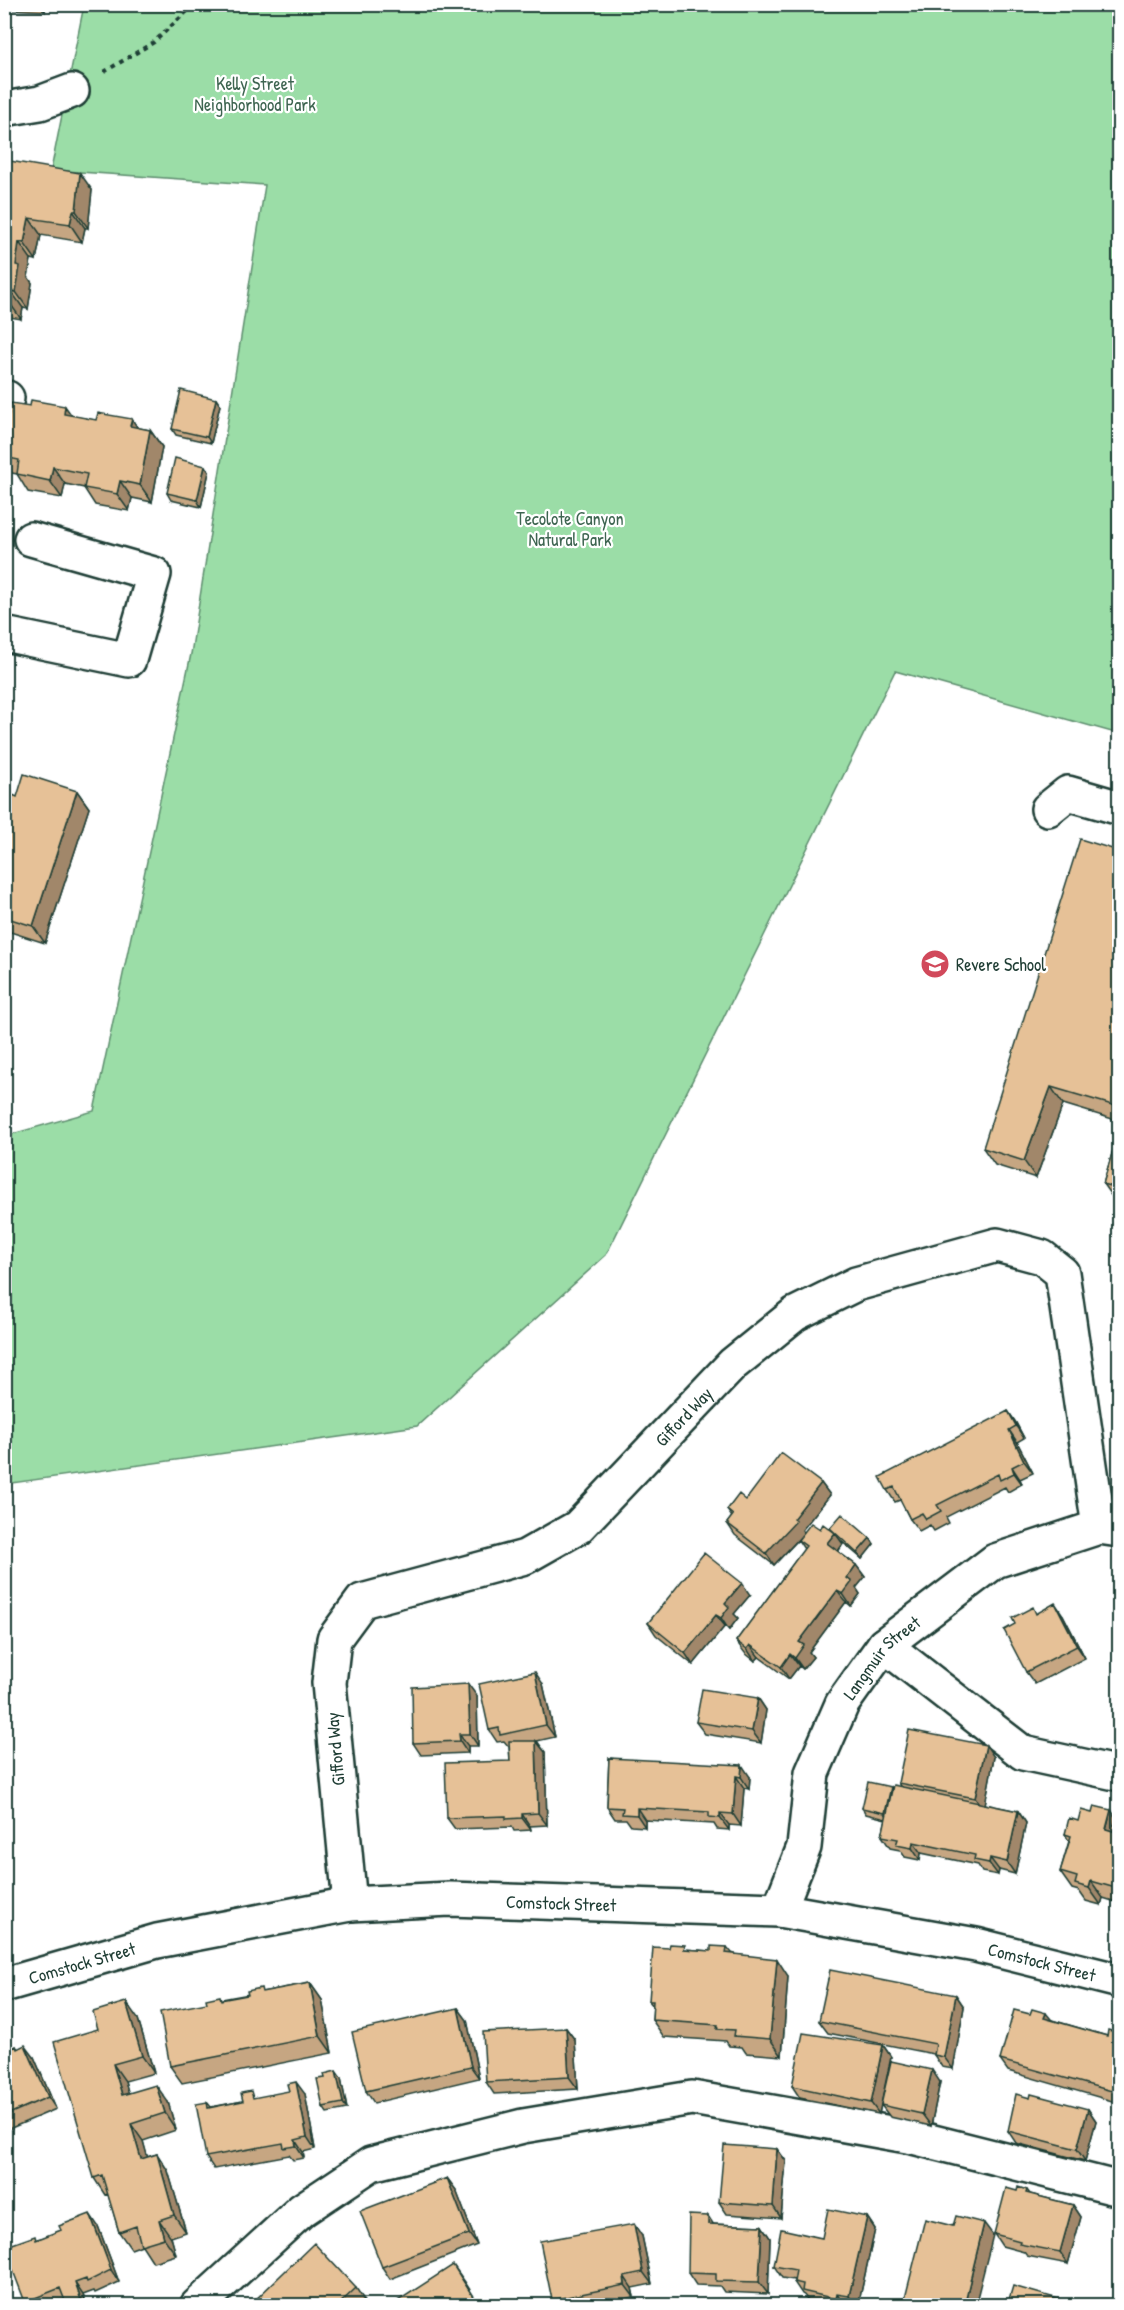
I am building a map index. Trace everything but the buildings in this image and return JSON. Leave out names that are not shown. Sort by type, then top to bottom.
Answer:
[{"type":"street","points":[[4,109],[40,103],[72,91]]},
{"type":"street","points":[[4,633],[129,660],[154,574],[31,539]]},
{"type":"street","points":[[1048,809],[1068,793],[1119,808]]},
{"type":"street","name":"Gifford Way","points":[[351,1904],[329,1683],[334,1639],[362,1601],[525,1557],[578,1527],[733,1364],[795,1314],[856,1284],[997,1245],[1042,1257],[1062,1273],[1109,1529]]},
{"type":"street","name":"Langmuir Street","points":[[779,1910],[804,1847],[812,1773],[842,1704],[884,1645],[995,1561],[1109,1529]]},
{"type":"street","points":[[884,1645],[1023,1753],[1119,1774]]},
{"type":"street","name":"Comstock Street","points":[[4,1985],[157,1941],[351,1904],[450,1899],[779,1910],[976,1945],[1119,1980]]},
{"type":"street","points":[[197,2306],[302,2210],[371,2164],[523,2126],[692,2098],[913,2137],[1119,2188]]},
{"type":"path","points":[[72,91],[154,42],[195,4]]},
{"type":"green space","name":"Tecolote Canyon Natural Park","points":[[84,5],[1119,5],[1119,734],[895,671],[606,1255],[417,1426],[5,1484],[5,1136],[94,1111],[191,654],[265,185],[51,170]]},
{"type":"place","name":"Revere School","points":[[935,964]]},
{"type":"park label","name":"Kelly Street Neighborhood Park","points":[[255,94]]}]
